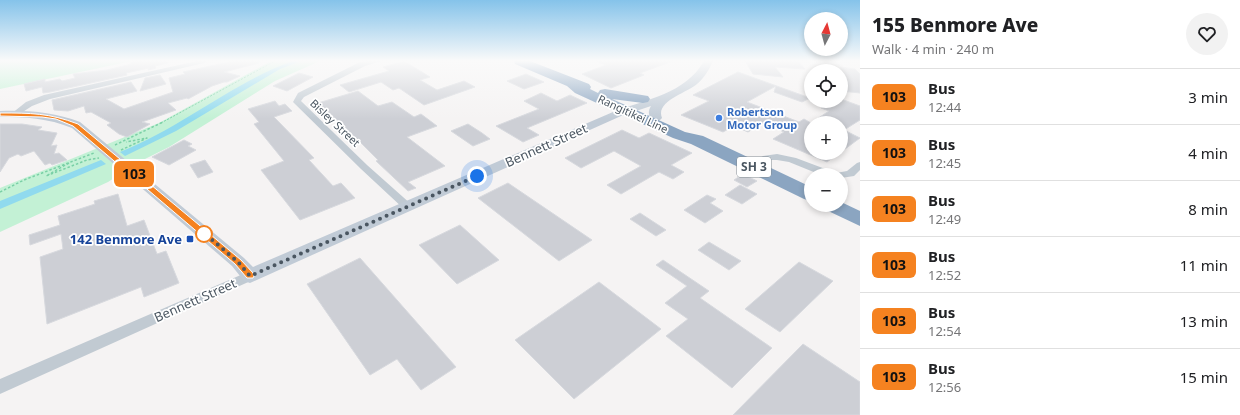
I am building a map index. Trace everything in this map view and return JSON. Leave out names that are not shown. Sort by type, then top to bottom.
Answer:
[{"type":"highway","name":"Rangitikei Line","points":[[566,80],[590,88],[633,106],[688,133],[697,140]]},
{"type":"highway","name":"Rangitikei Line","points":[[572,83],[580,90],[633,106],[679,135],[697,140],[804,192]]},
{"type":"highway","points":[[846,212],[860,219]]},
{"type":"street","points":[[15,114],[29,104],[47,97],[120,80]]},
{"type":"street","name":"Bisley Street","points":[[330,80],[301,95],[297,102],[353,157],[408,207]]},
{"type":"street","points":[[656,118],[654,115],[655,109],[660,102],[684,80]]},
{"type":"street","points":[[633,106],[692,80]]},
{"type":"street","points":[[633,106],[643,106],[669,95]]},
{"type":"street","name":"Bennett Street","points":[[0,387],[633,106]]},
{"type":"street","points":[[0,114],[42,116],[67,121],[76,125],[238,262],[250,276]]},
{"type":"street","points":[[753,166],[765,159],[774,157],[789,160],[810,168]]},
{"type":"street","points":[[848,174],[860,165]]},
{"type":"path","points":[[0,192],[71,162],[110,154],[124,142],[147,132],[240,80]]},
{"type":"path","points":[[71,162],[46,176],[87,160],[110,154],[147,138],[124,142]]},
{"type":"green space","points":[[0,80],[41,80],[0,89]]},
{"type":"green space","points":[[236,80],[276,80],[169,147],[139,162],[108,182],[0,232],[0,188],[159,123]]},
{"type":"water","points":[[251,80],[261,80],[176,131],[125,156],[120,152],[164,131]]},
{"type":"water","points":[[101,160],[106,164],[0,209],[0,201]]},
{"type":"building","points":[[39,80],[45,80],[45,82],[103,80],[43,93],[42,87],[26,91],[24,84]]},
{"type":"building","points":[[144,80],[164,80],[166,84],[140,91]]},
{"type":"building","points":[[170,80],[231,80],[212,86],[188,99],[168,103],[176,110],[142,122],[150,124],[127,137],[119,134],[107,125],[111,123],[91,112],[86,113],[84,106],[68,111],[54,110],[52,100],[131,82],[137,91],[106,99],[124,109],[173,92]]},
{"type":"building","points":[[284,80],[307,80],[287,91],[273,86]]},
{"type":"building","points":[[356,80],[421,80],[437,90],[464,81],[475,87],[424,105],[399,88],[393,90],[381,82],[349,92],[340,85]]},
{"type":"building","points":[[540,80],[544,82],[524,89],[507,81]]},
{"type":"building","points":[[595,80],[630,80],[611,88]]},
{"type":"building","points":[[722,80],[761,80],[804,96],[804,101],[802,102],[774,92],[776,86],[747,102],[799,122],[804,119],[804,152],[773,139],[784,132],[763,123],[748,132],[734,126],[723,132],[681,115],[709,101],[693,95]]},
{"type":"building","points":[[848,80],[860,80],[860,93],[848,92]]},
{"type":"building","points":[[358,91],[378,106],[392,102],[414,117],[421,114],[437,126],[407,137],[445,166],[408,182],[416,188],[408,191],[376,161],[378,160],[354,136],[318,103]]},
{"type":"building","points":[[541,93],[557,101],[570,95],[587,103],[527,128],[539,135],[523,142],[496,126],[539,109],[524,101]]},
{"type":"building","points":[[275,101],[279,106],[285,104],[292,111],[274,117],[314,158],[309,160],[333,186],[341,183],[355,198],[300,220],[261,170],[284,161],[254,124],[259,122],[248,109]]},
{"type":"building","points":[[848,102],[860,106],[860,120],[848,128],[848,116],[822,116],[829,111],[821,108],[848,108]]},
{"type":"building","points":[[0,124],[22,124],[42,127],[38,130],[57,133],[51,146],[57,145],[54,154],[59,153],[67,160],[52,165],[50,163],[45,165],[34,151],[21,156],[18,154],[9,158],[0,172]]},
{"type":"building","points":[[468,124],[490,139],[473,146],[451,131]]},
{"type":"building","points":[[622,130],[639,138],[649,133],[692,153],[671,165],[684,172],[673,179],[659,172],[621,194],[607,185],[641,166],[614,151],[581,168],[565,158]]},
{"type":"building","points":[[848,132],[860,138],[848,147]]},
{"type":"building","points":[[184,140],[192,144],[188,146],[196,150],[169,165],[152,157]]},
{"type":"building","points":[[205,160],[213,172],[198,178],[190,165]]},
{"type":"building","points":[[743,174],[757,181],[747,187],[734,180]]},
{"type":"building","points":[[508,183],[592,240],[559,261],[478,198]]},
{"type":"building","points":[[740,185],[757,194],[742,204],[725,195]]},
{"type":"building","points":[[118,194],[127,226],[144,220],[157,254],[166,251],[179,283],[144,297],[141,287],[47,324],[40,257],[63,249],[61,234],[30,245],[29,235],[60,225],[58,216],[95,204],[94,201]]},
{"type":"building","points":[[707,195],[716,199],[710,203],[723,211],[705,223],[684,210]]},
{"type":"building","points":[[640,213],[666,230],[656,236],[630,219]]},
{"type":"building","points":[[460,225],[499,260],[457,284],[419,245]]},
{"type":"building","points":[[709,242],[741,261],[729,270],[698,250]]},
{"type":"building","points":[[360,258],[456,367],[421,390],[397,359],[370,375],[307,284]]},
{"type":"building","points":[[663,260],[709,291],[700,298],[772,348],[732,388],[666,336],[688,319],[665,303],[687,286],[656,265]]},
{"type":"building","points":[[799,262],[833,281],[780,332],[745,309]]},
{"type":"building","points":[[599,282],[661,329],[574,399],[515,340]]},
{"type":"building","points":[[803,344],[860,382],[860,415],[733,415]]},
{"type":"bus line","name":"103","points":[[0,114],[28,114],[57,118],[76,125],[238,262],[250,276]]},
{"type":"place","name":"Robertson Motor Group","points":[[719,118]]},
{"type":"place","name":"142 Benmore Ave","points":[[190,239]]},
{"type":"route","points":[[204,234],[203,232],[238,262],[250,276],[477,176]]}]
